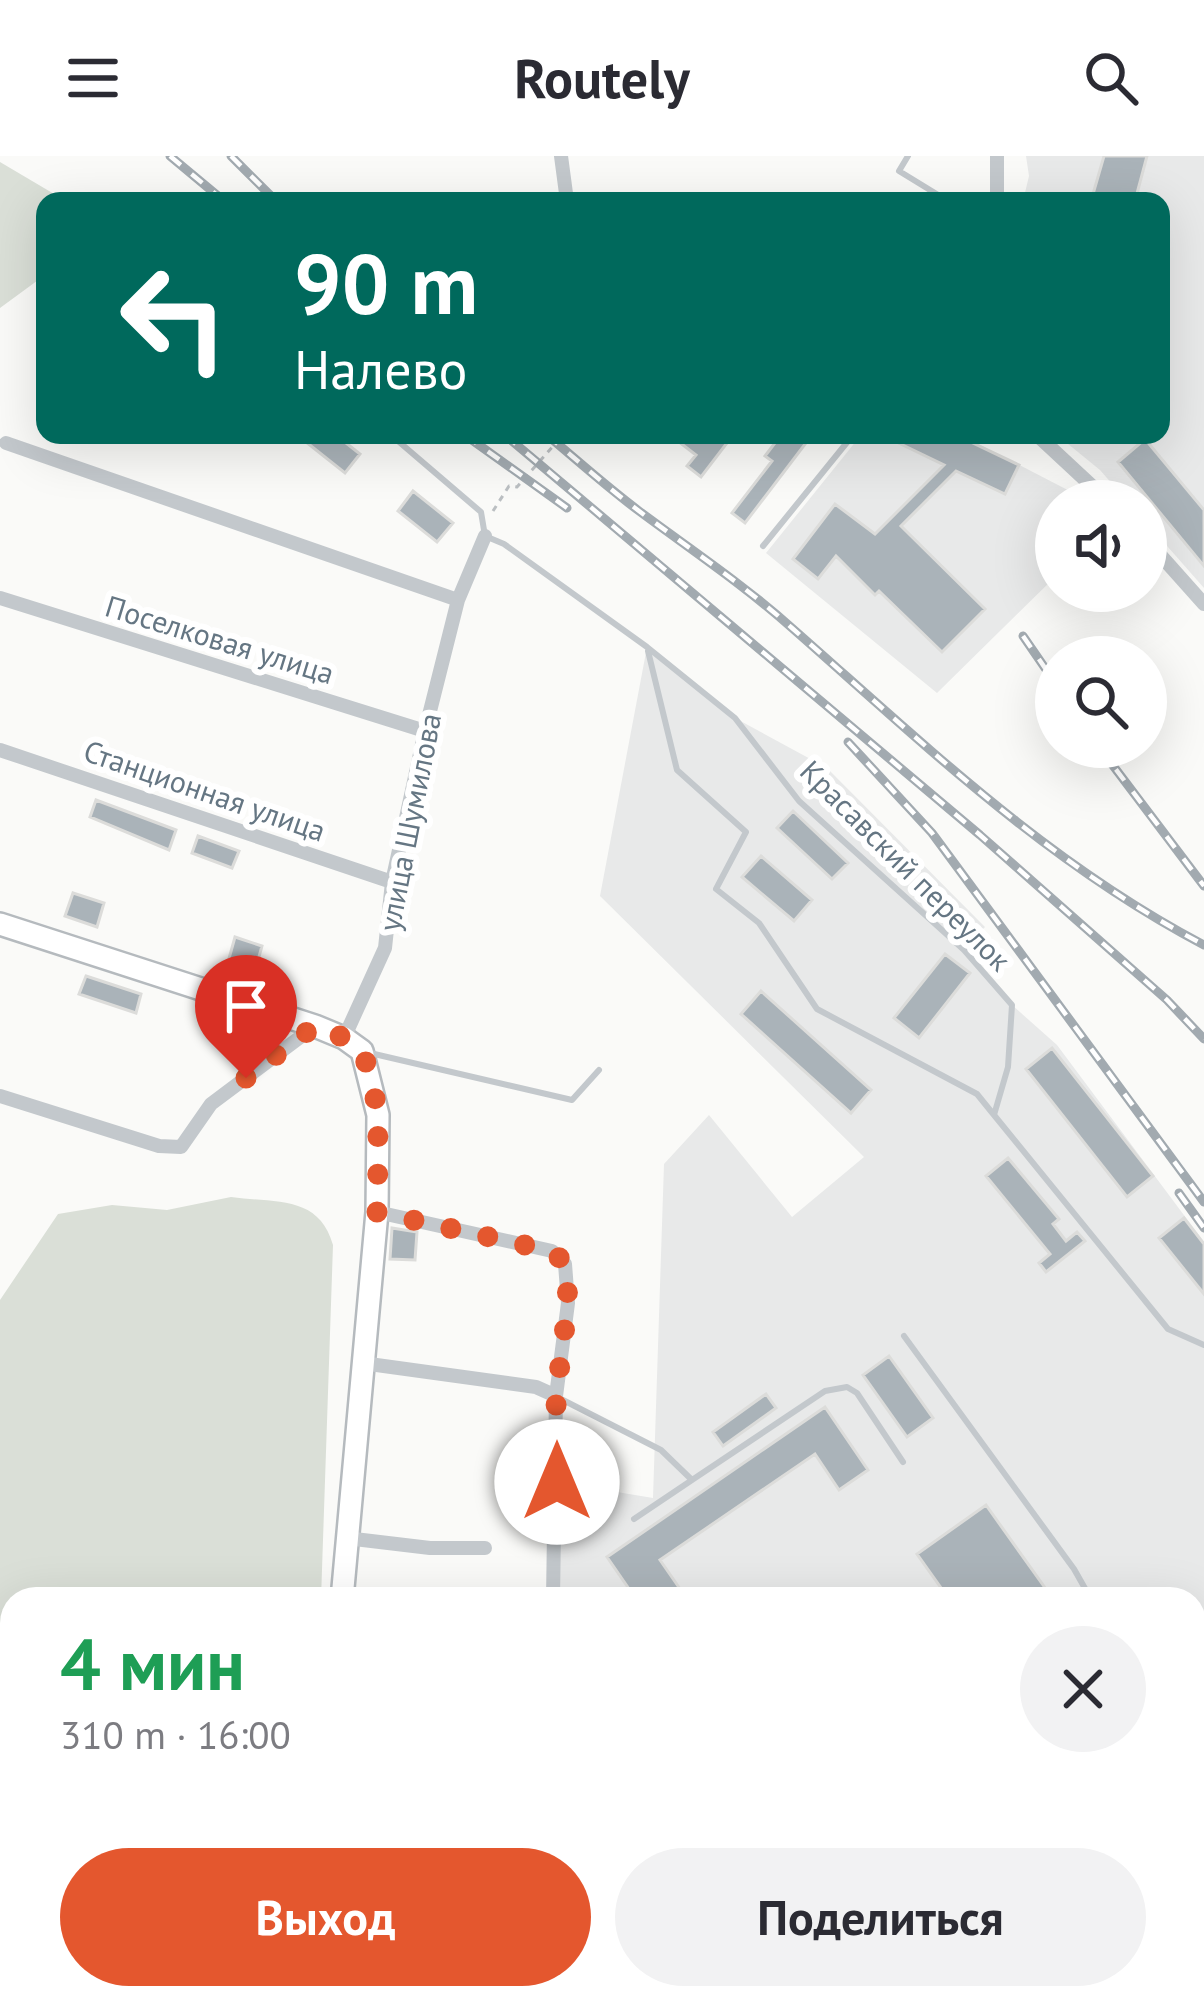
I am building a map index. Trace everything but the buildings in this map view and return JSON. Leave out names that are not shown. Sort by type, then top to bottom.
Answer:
[{"type":"main road","points":[[0,924],[315,1026],[353,1045],[378,1115],[377,1212],[343,1587]]},
{"type":"street","points":[[561,156],[566,192]]},
{"type":"street","points":[[997,156],[998,192]]},
{"type":"street","points":[[6,443],[458,600]]},
{"type":"street","points":[[1047,444],[1085,480]]},
{"type":"street","name":"улица Шумилова","points":[[353,1045],[386,948],[392,882],[458,600],[485,536]]},
{"type":"street","points":[[1167,562],[1204,604]]},
{"type":"street","name":"Поселковая улица","points":[[0,598],[425,731]]},
{"type":"street","name":"Станционная улица","points":[[0,750],[392,882]]},
{"type":"street","points":[[0,1096],[159,1146],[182,1148],[212,1104],[315,1026]]},
{"type":"street","points":[[377,1212],[552,1251],[566,1264],[569,1278],[556,1396],[553,1587]]},
{"type":"street","points":[[362,1363],[536,1388],[556,1396]]},
{"type":"street","points":[[346,1538],[485,1549]]},
{"type":"lane","points":[[908,156],[899,171],[933,192]]},
{"type":"lane","name":"Красавский переулок","points":[[402,444],[481,512],[485,536],[504,544],[647,647],[736,718],[799,800],[964,950],[1012,1005],[1008,1067],[994,1114]]},
{"type":"lane","points":[[763,546],[846,444]]},
{"type":"lane","points":[[647,647],[677,770],[746,832],[716,889],[759,922],[817,1009],[977,1094],[1168,1328],[1204,1345]]},
{"type":"lane","points":[[353,1045],[572,1100],[599,1070]]},
{"type":"lane","points":[[904,1336],[1084,1587]]},
{"type":"lane","points":[[634,1519],[835,1387],[856,1393],[903,1462]]},
{"type":"lane","points":[[556,1396],[661,1450],[692,1480]]},
{"type":"path","points":[[485,536],[492,512],[509,486],[517,487],[555,444]]},
{"type":"shaded area","points":[[1026,156],[1204,156],[1204,588],[1167,546],[1167,480],[1109,480],[1068,444],[1170,444],[1170,192],[1025,192]]},
{"type":"shaded area","points":[[0,162],[51,192],[36,192],[36,282],[0,308]]},
{"type":"shaded area","points":[[854,444],[978,444],[1048,480],[1035,480],[1035,597],[937,693],[766,553]]},
{"type":"shaded area","points":[[647,647],[735,718],[827,768],[985,927],[964,950],[1012,1005],[1057,1045],[1204,1242],[1204,1587],[553,1587],[557,1482],[653,1498],[664,1164],[709,1115],[792,1217],[864,1157],[600,896]]},
{"type":"shaded area","points":[[231,1197],[294,1204],[317,1217],[333,1245],[321,1587],[0,1587],[0,1300],[58,1214],[112,1205],[167,1210]]},
{"type":"railway","points":[[170,156],[213,192]]},
{"type":"railway","points":[[231,156],[267,192]]},
{"type":"railway","points":[[478,444],[567,508]]},
{"type":"railway","points":[[516,444],[980,835],[1167,1000],[1204,1039]]},
{"type":"railway","points":[[558,444],[774,612],[1039,839],[1204,945]]},
{"type":"railway","points":[[1023,636],[1035,653]]},
{"type":"railway","points":[[848,742],[932,833],[1204,1202]]},
{"type":"railway","points":[[1115,768],[1204,886]]},
{"type":"railway","points":[[1179,1193],[1204,1228]]},
{"type":"route","points":[[246,1078],[315,1026],[344,1038],[362,1052],[378,1115],[377,1212],[552,1251],[566,1264],[568,1303],[556,1396],[557,1482]]}]
